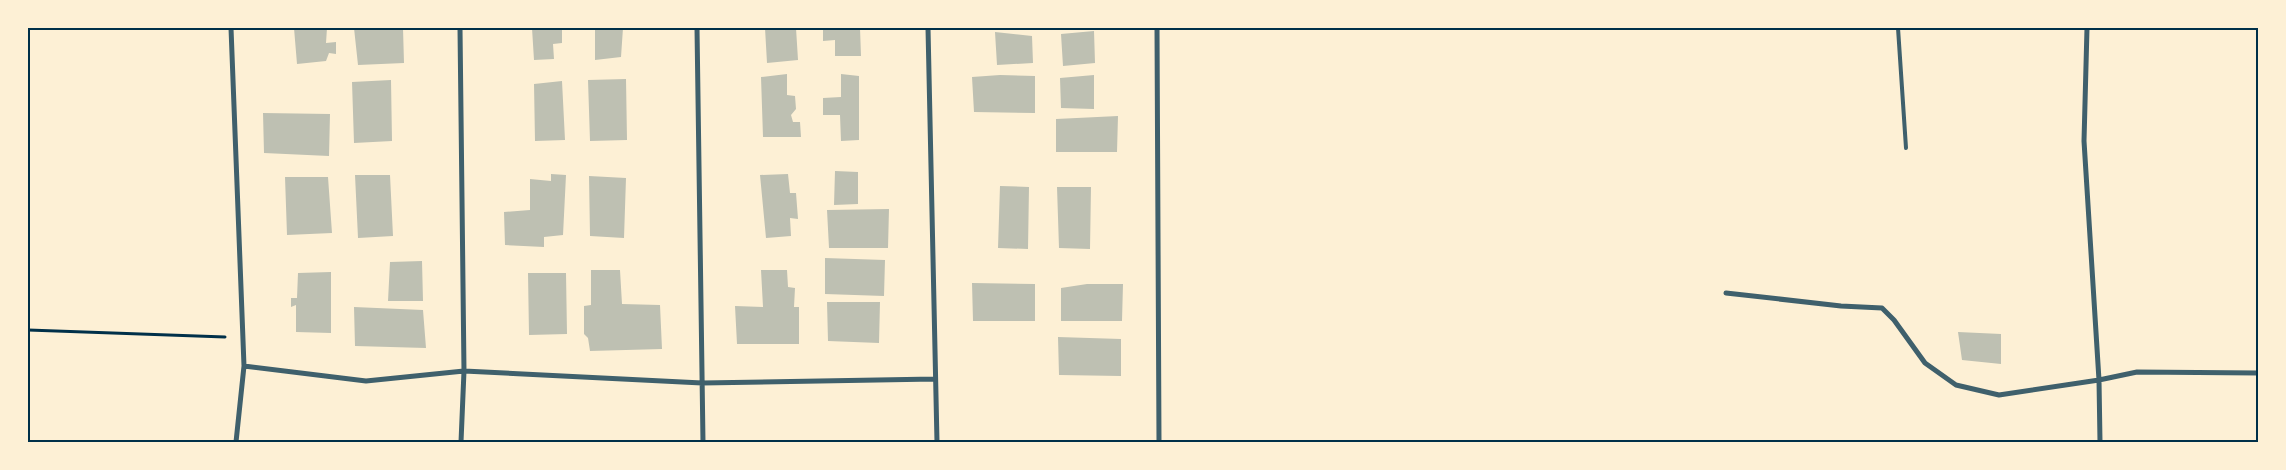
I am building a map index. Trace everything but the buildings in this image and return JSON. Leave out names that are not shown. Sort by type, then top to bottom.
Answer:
[{"type":"street","points":[[231,28],[244,366],[236,442]]},
{"type":"street","points":[[460,28],[464,370],[461,442]]},
{"type":"street","points":[[697,28],[703,442]]},
{"type":"street","points":[[928,28],[937,442]]},
{"type":"street","points":[[1157,28],[1159,442]]},
{"type":"street","points":[[2086,28],[2084,141],[2099,380],[2100,442]]},
{"type":"street","points":[[1726,293],[1841,306],[1882,308],[1894,320],[1925,363],[1956,385],[1999,394],[2099,380],[2137,372],[2258,373]]},
{"type":"street","points":[[244,366],[366,381],[464,370],[702,383],[935,379]]},
{"type":"lane","points":[[1898,28],[1906,148]]},
{"type":"path","points":[[28,330],[243,338]]}]
